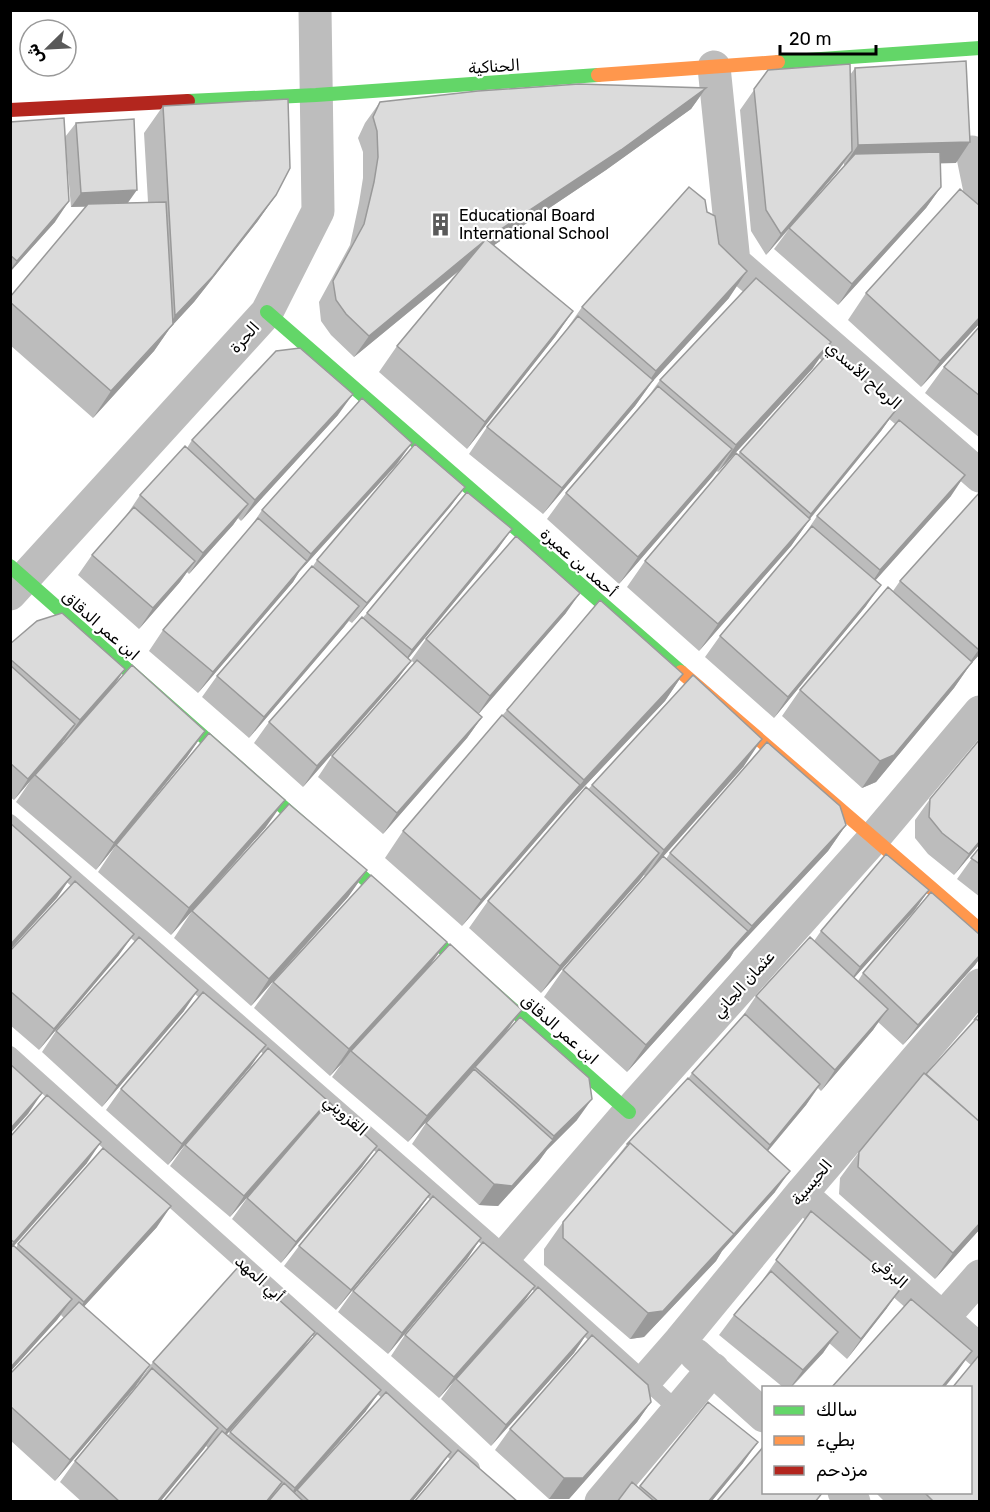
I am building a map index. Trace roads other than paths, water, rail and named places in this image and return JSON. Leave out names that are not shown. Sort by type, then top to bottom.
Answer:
[{"type":"street","name":"الحرة","points":[[15,580],[267,312],[318,211],[315,10]]},
{"type":"street","name":"الحناكية","points":[[10,110],[316,95],[980,48]]},
{"type":"street","name":"الرماح الأسدي","points":[[714,67],[734,262],[980,476]]},
{"type":"street","points":[[972,152],[980,190]]},
{"type":"street","name":"أحمد بن عميرة","points":[[267,312],[980,930]]},
{"type":"street","name":"ابن عمر الدقاق","points":[[15,580],[629,1112]]},
{"type":"street","name":"عثمان الجاني","points":[[506,1255],[629,1112],[873,839],[980,712]]},
{"type":"street","name":"الحيسية","points":[[645,1381],[980,985]]},
{"type":"street","name":"البرقي","points":[[801,1194],[980,1351]]},
{"type":"street","points":[[943,1318],[980,1276]]},
{"type":"street","points":[[680,1341],[762,1414]]},
{"type":"street","points":[[601,1502],[713,1369]]},
{"type":"lane","name":"القزويني","points":[[10,822],[506,1255],[679,1411]]},
{"type":"lane","name":"أبي المهد","points":[[10,1054],[483,1478]]},
{"type":"place","name":"Educational Board International School","points":[[441,224]]}]
